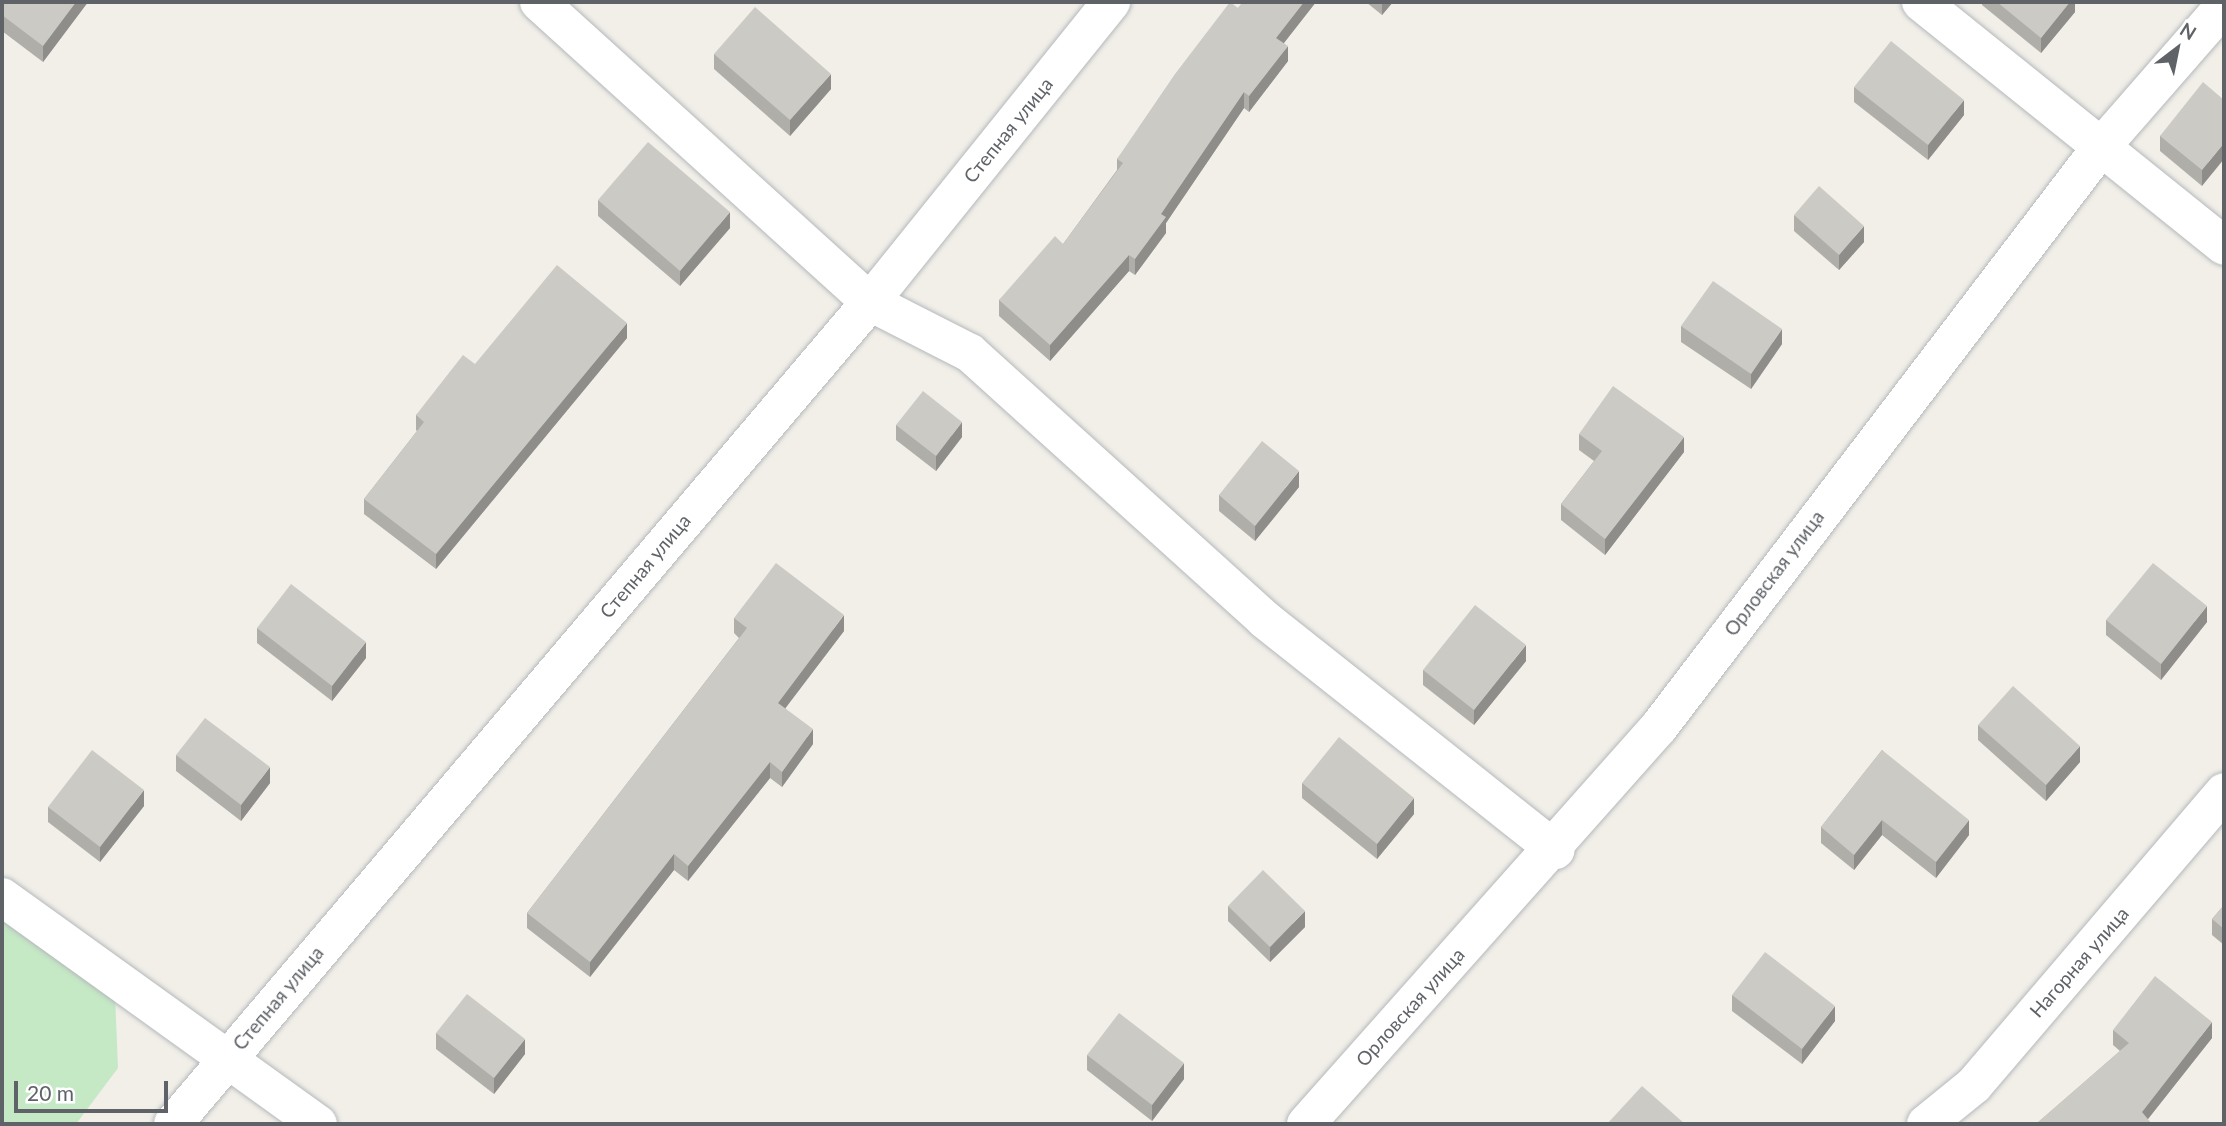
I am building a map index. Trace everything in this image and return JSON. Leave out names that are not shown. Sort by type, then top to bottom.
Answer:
[{"type":"street","points":[[539,2],[870,302],[970,353],[1264,619],[1555,850]]},
{"type":"street","name":"Степная улица","points":[[173,1124],[870,302],[1111,2]]},
{"type":"street","points":[[1921,2],[2224,246]]},
{"type":"street","name":"Орловская улица","points":[[1306,1124],[1555,850],[1659,727],[2102,146],[2224,6]]},
{"type":"street","name":"Нагорная улица","points":[[1926,1124],[1974,1085],[2224,792]]},
{"type":"street","points":[[2,897],[226,1061],[318,1124]]},
{"type":"green space","points":[[2,913],[115,996],[118,1068],[76,1124],[2,1124]]},
{"type":"building","points":[[2,2],[76,2],[43,46],[2,15]]},
{"type":"building","points":[[1230,2],[1238,8],[1243,2],[1304,2],[1276,38],[1288,46],[1249,96],[1244,92],[1161,214],[1166,217],[1135,259],[1129,255],[1050,345],[999,300],[1055,236],[1063,244],[1123,163],[1117,159],[1175,74]]},
{"type":"building","points":[[1997,2],[2070,2],[2041,38]]},
{"type":"building","points":[[755,7],[831,74],[790,120],[714,54]]},
{"type":"building","points":[[1891,41],[1964,100],[1928,145],[1854,87]]},
{"type":"building","points":[[2203,82],[2224,100],[2224,143],[2202,170],[2160,136]]},
{"type":"building","points":[[648,142],[730,212],[680,271],[598,200]]},
{"type":"building","points":[[1819,186],[1864,226],[1839,255],[1794,215]]},
{"type":"building","points":[[557,265],[627,323],[436,554],[364,499],[424,422],[416,415],[463,355],[475,364]]},
{"type":"building","points":[[1713,281],[1782,329],[1751,374],[1681,326]]},
{"type":"building","points":[[1613,386],[1684,437],[1605,539],[1561,504],[1602,451],[1579,434]]},
{"type":"building","points":[[923,391],[962,422],[936,456],[896,425]]},
{"type":"building","points":[[1262,441],[1299,471],[1255,526],[1219,495]]},
{"type":"building","points":[[776,563],[844,615],[778,703],[813,729],[782,772],[770,762],[688,866],[674,854],[590,962],[527,913],[747,628],[734,618]]},
{"type":"building","points":[[2153,563],[2207,606],[2161,664],[2106,620]]},
{"type":"building","points":[[291,584],[366,642],[332,686],[257,628]]},
{"type":"building","points":[[1475,605],[1526,645],[1474,710],[1423,670]]},
{"type":"building","points":[[2013,686],[2080,746],[2046,785],[1978,725]]},
{"type":"building","points":[[205,718],[270,767],[241,805],[176,755]]},
{"type":"building","points":[[1339,737],[1414,798],[1377,844],[1302,783]]},
{"type":"building","points":[[92,750],[144,790],[100,847],[48,807]]},
{"type":"building","points":[[1882,750],[1969,820],[1936,862],[1882,820],[1854,855],[1821,827]]},
{"type":"building","points":[[1263,870],[1305,911],[1270,947],[1228,906]]},
{"type":"building","points":[[2224,905],[2224,929],[2212,919]]},
{"type":"building","points":[[1765,952],[1835,1006],[1802,1049],[1732,995]]},
{"type":"building","points":[[2155,976],[2212,1022],[2142,1112],[2152,1124],[2036,1124],[2129,1043],[2113,1030]]},
{"type":"building","points":[[467,994],[525,1039],[494,1078],[436,1033]]},
{"type":"building","points":[[1119,1013],[1184,1063],[1152,1105],[1087,1055]]},
{"type":"building","points":[[1642,1086],[1685,1124],[1607,1124]]}]
